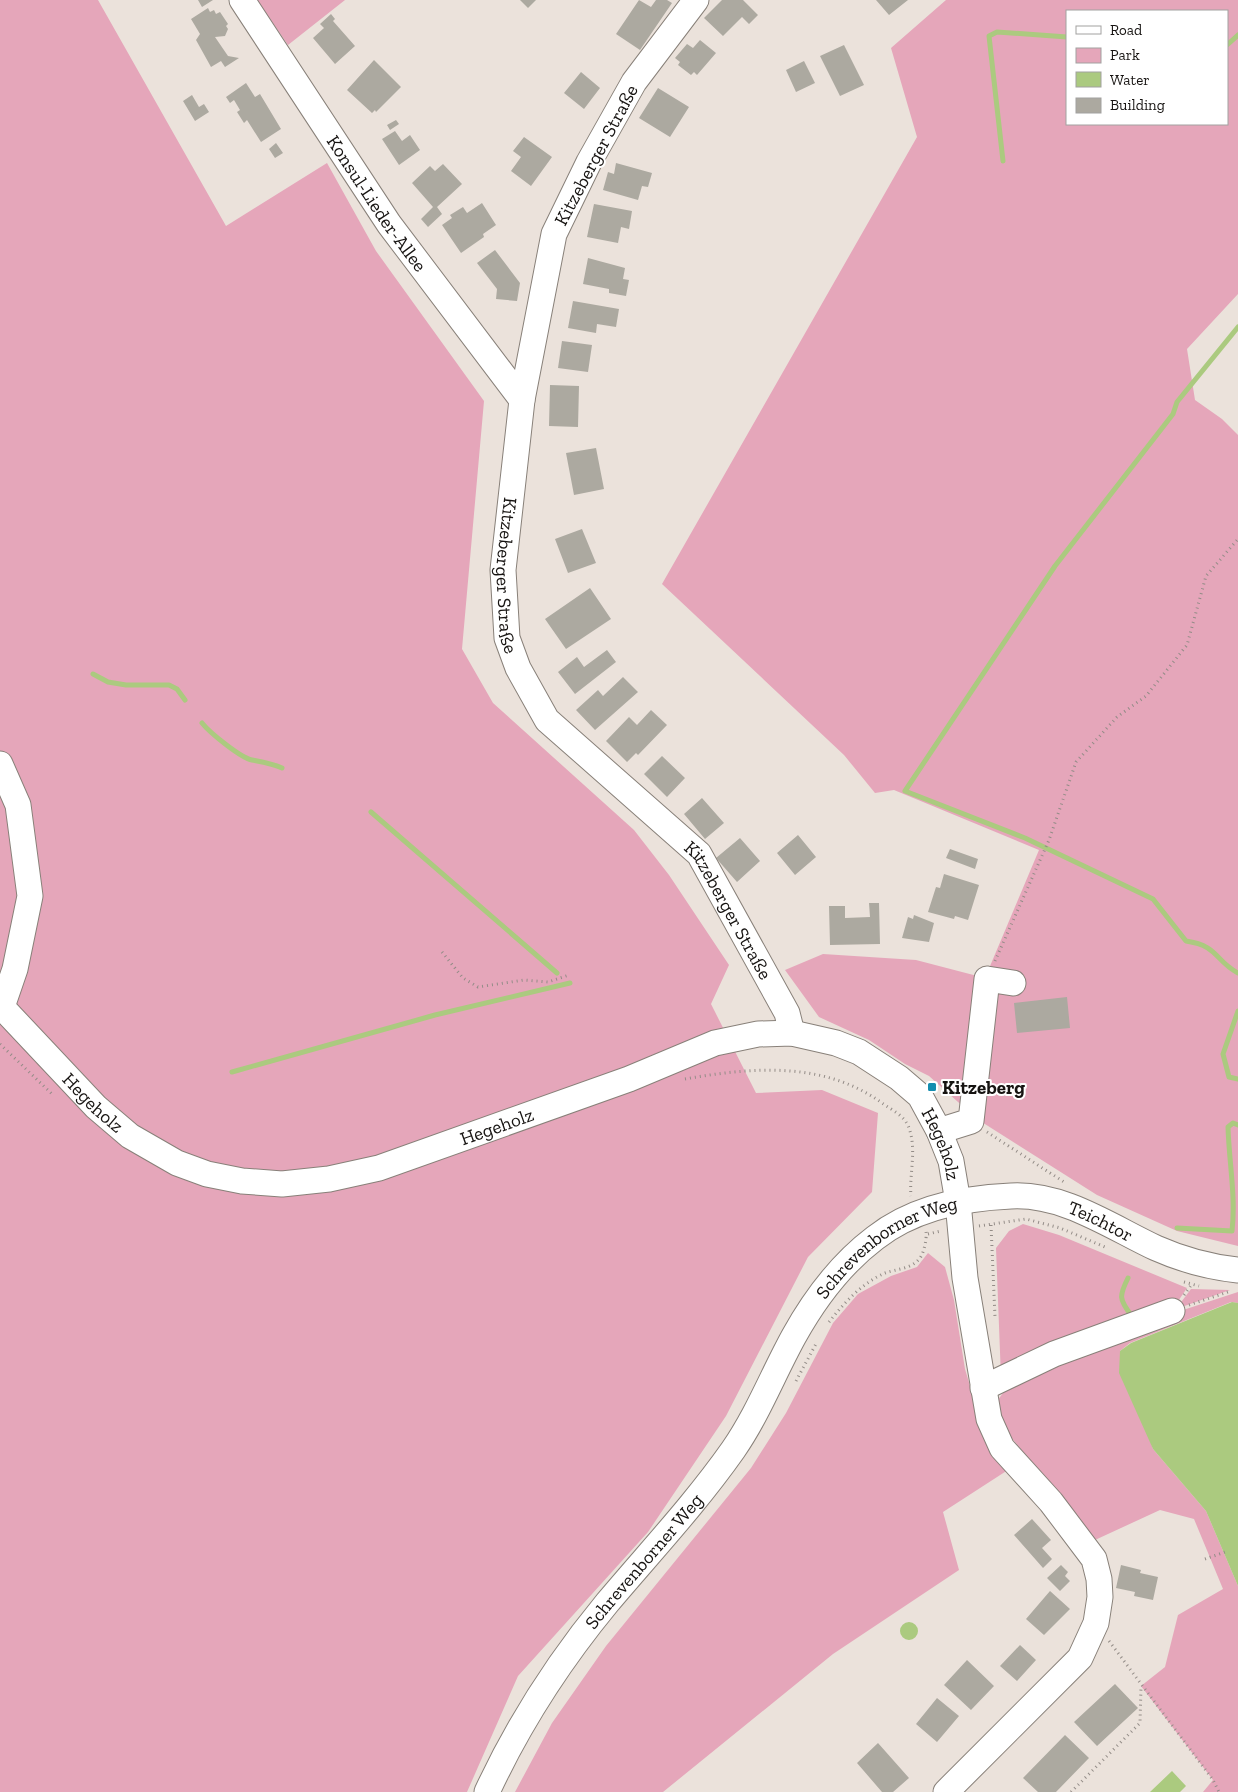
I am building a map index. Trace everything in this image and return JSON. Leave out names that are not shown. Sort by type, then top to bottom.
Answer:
[{"type":"street","name":"Konsul-Lieder-Allee","points":[[242,0],[389,224],[522,400]]},
{"type":"street","name":"Kitzeberger Straße","points":[[696,0],[634,82],[589,162],[554,234],[522,400],[503,570],[507,638],[518,668],[547,720],[699,854],[786,1013],[792,1033]]},
{"type":"street","points":[[0,764],[18,805],[30,896],[16,969],[1,1006]]},
{"type":"street","points":[[938,1131],[971,1121],[987,979],[1013,983]]},
{"type":"street","name":"Hegeholz","points":[[1,1006],[96,1107],[130,1136],[177,1163],[207,1174],[242,1181],[282,1184],[329,1179],[379,1168],[417,1156],[629,1079],[715,1043],[758,1034],[792,1033],[836,1043],[859,1052],[891,1073],[920,1096],[951,1162],[958,1202]]},
{"type":"street","name":"Teichtor","points":[[958,1202],[1014,1196],[1050,1201],[1092,1216],[1157,1249],[1198,1279],[1233,1279]]},
{"type":"street","name":"Schrevenborner Weg","points":[[487,1792],[530,1711],[569,1652],[606,1604],[697,1498],[733,1449],[755,1415],[793,1337],[812,1306],[848,1262],[895,1224],[922,1224],[958,1202],[965,1278],[989,1419],[1002,1448],[1051,1502],[1094,1559],[1099,1579],[1100,1597],[1096,1623],[1080,1658],[946,1792]]},
{"type":"street","points":[[983,1388],[1054,1354],[1172,1311]]},
{"type":"path","points":[[987,979],[1049,840],[1076,762],[1117,716],[1146,696],[1187,645],[1206,576],[1238,539]]},
{"type":"path","points":[[442,952],[463,978],[478,987],[524,980],[548,982],[569,975]]},
{"type":"path","points":[[912,1144],[911,1195],[922,1224]]},
{"type":"path","points":[[991,1225],[1026,1219],[1060,1228],[1112,1251]]},
{"type":"path","points":[[1182,1282],[1198,1279]]},
{"type":"path","points":[[1172,1311],[1198,1279]]},
{"type":"path","points":[[1172,1311],[1238,1288],[1233,1279]]},
{"type":"path","points":[[1205,1559],[1228,1551]]},
{"type":"path","points":[[1096,1623],[1141,1686],[1214,1780],[1219,1792]]},
{"type":"path","points":[[1072,1792],[1140,1723],[1141,1686]]},
{"type":"green space","points":[[0,0],[98,0],[226,226],[327,163],[376,251],[484,401],[462,649],[493,703],[634,830],[669,875],[729,965],[711,1004],[756,1093],[822,1090],[878,1113],[872,1192],[808,1257],[726,1416],[648,1532],[518,1676],[467,1792],[0,1792]]},
{"type":"green space","points":[[257,0],[345,0],[288,45]]},
{"type":"green space","points":[[946,0],[1238,0],[1238,294],[1187,349],[1195,400],[1222,419],[1238,435],[1238,1246],[1177,1231],[1097,1195],[977,1119],[929,1076],[905,1064],[869,1040],[819,1017],[785,970],[823,954],[916,960],[985,978],[1039,850],[894,790],[875,793],[844,755],[662,584],[917,137],[891,48]]},
{"type":"green space","points":[[1023,1224],[1059,1235],[1187,1288],[1172,1310],[1001,1378],[996,1248],[1009,1231]]},
{"type":"green space","points":[[928,1253],[945,1267],[954,1300],[965,1369],[978,1413],[1011,1468],[943,1512],[959,1570],[833,1654],[663,1792],[515,1792],[552,1723],[606,1646],[751,1468],[786,1413],[833,1323],[858,1294],[891,1276],[917,1267]]},
{"type":"green space","points":[[1191,1289],[1230,1290],[1176,1309]]},
{"type":"green space","points":[[1238,1292],[1238,1303],[1231,1302],[1130,1343],[1120,1351],[1153,1449],[1206,1511],[1238,1586],[1238,1792],[1203,1792],[1213,1780],[1141,1686],[1165,1667],[1178,1615],[1223,1589],[1194,1519],[1160,1510],[1095,1540],[1006,1431],[997,1401],[1009,1385],[1174,1313]]},
{"type":"water","points":[[1232,1302],[1238,1303],[1238,1586],[1206,1511],[1153,1449],[1119,1373],[1120,1351],[1131,1343]]},
{"type":"water","points":[[905,1622],[913,1622],[918,1627],[916,1638],[905,1640],[900,1635],[900,1627]]},
{"type":"water","points":[[1172,1771],[1186,1786],[1180,1792],[1150,1792]]},
{"type":"building","points":[[198,0],[213,0],[202,7]]},
{"type":"building","points":[[520,0],[536,0],[528,8]]},
{"type":"building","points":[[639,0],[651,7],[656,0],[667,0],[672,3],[640,50],[616,34]]},
{"type":"building","points":[[722,0],[743,0],[758,15],[749,24],[742,17],[723,36],[704,18]]},
{"type":"building","points":[[876,0],[908,0],[889,15]]},
{"type":"building","points":[[208,8],[210,12],[214,10],[216,14],[220,12],[228,24],[225,36],[215,37],[228,56],[239,58],[225,67],[221,61],[211,67],[196,40],[200,34],[191,19]]},
{"type":"building","points":[[331,14],[335,19],[333,21],[355,46],[335,64],[313,38],[324,28],[320,24]]},
{"type":"building","points":[[700,40],[716,53],[697,75],[694,72],[691,75],[678,65],[680,62],[675,58],[687,44],[693,48]]},
{"type":"building","points":[[844,45],[864,85],[840,96],[820,56]]},
{"type":"building","points":[[374,60],[401,87],[376,112],[375,110],[372,113],[347,90]]},
{"type":"building","points":[[804,61],[815,83],[796,92],[786,70]]},
{"type":"building","points":[[581,72],[600,88],[584,109],[564,93]]},
{"type":"building","points":[[246,83],[255,97],[260,94],[281,129],[261,142],[247,120],[244,123],[237,112],[240,110],[234,100],[230,103],[226,97]]},
{"type":"building","points":[[658,88],[689,107],[670,137],[639,118]]},
{"type":"building","points":[[192,95],[199,107],[204,104],[209,112],[195,121],[183,101]]},
{"type":"building","points":[[396,120],[399,124],[390,130],[387,125]]},
{"type":"building","points":[[395,131],[402,141],[410,135],[420,150],[399,165],[382,139]]},
{"type":"building","points":[[524,137],[552,157],[531,186],[511,171],[521,157],[513,151]]},
{"type":"building","points":[[276,143],[283,153],[275,158],[269,149]]},
{"type":"building","points":[[616,163],[652,173],[648,187],[642,186],[638,200],[603,190],[608,172],[614,174]]},
{"type":"building","points":[[443,164],[462,184],[437,207],[442,214],[428,227],[421,219],[433,207],[412,183],[430,166],[435,171]]},
{"type":"building","points":[[482,203],[496,225],[483,234],[484,237],[461,253],[442,225],[452,218],[450,215],[463,207],[467,213]]},
{"type":"building","points":[[594,204],[632,211],[629,229],[621,227],[618,243],[587,237]]},
{"type":"building","points":[[495,250],[520,283],[517,301],[496,299],[497,289],[477,263]]},
{"type":"building","points":[[588,258],[625,268],[623,279],[629,280],[626,296],[609,293],[609,289],[583,284]]},
{"type":"building","points":[[573,301],[619,309],[616,327],[597,324],[596,333],[568,328]]},
{"type":"building","points":[[562,341],[592,345],[588,372],[558,368]]},
{"type":"building","points":[[550,385],[579,386],[578,427],[549,426]]},
{"type":"building","points":[[596,448],[604,489],[574,495],[566,453]]},
{"type":"building","points":[[582,529],[596,563],[568,573],[555,539]]},
{"type":"building","points":[[590,588],[611,619],[566,649],[545,619]]},
{"type":"building","points":[[607,650],[616,662],[575,694],[558,672],[577,657],[584,667]]},
{"type":"building","points":[[623,677],[638,692],[595,730],[576,710],[598,690],[603,696]]},
{"type":"building","points":[[651,710],[667,725],[638,755],[636,753],[627,762],[606,741],[629,717],[637,725]]},
{"type":"building","points":[[662,756],[685,778],[667,797],[644,774]]},
{"type":"building","points":[[702,798],[724,823],[705,839],[684,814]]},
{"type":"building","points":[[798,835],[816,857],[795,875],[777,853]]},
{"type":"building","points":[[740,838],[760,861],[737,882],[716,858]]},
{"type":"building","points":[[950,849],[978,859],[975,869],[946,858]]},
{"type":"building","points":[[944,874],[979,885],[968,920],[955,916],[954,919],[928,912],[936,887],[940,888]]},
{"type":"building","points":[[869,903],[879,903],[880,944],[830,945],[829,906],[845,906],[845,918],[870,917]]},
{"type":"building","points":[[914,915],[934,923],[929,942],[902,938],[908,917],[913,919]]},
{"type":"building","points":[[1067,997],[1070,1028],[1017,1033],[1014,1003]]},
{"type":"building","points":[[1032,1519],[1051,1540],[1042,1548],[1052,1559],[1043,1568],[1014,1535]]},
{"type":"building","points":[[1061,1565],[1068,1572],[1065,1576],[1070,1581],[1060,1591],[1047,1578]]},
{"type":"building","points":[[1121,1565],[1141,1570],[1140,1573],[1158,1577],[1153,1600],[1134,1596],[1135,1592],[1116,1588]]},
{"type":"building","points":[[1050,1591],[1070,1609],[1044,1635],[1026,1619]]},
{"type":"building","points":[[1020,1645],[1036,1660],[1017,1681],[1000,1666]]},
{"type":"building","points":[[967,1660],[994,1686],[971,1710],[944,1685]]},
{"type":"building","points":[[1115,1684],[1138,1708],[1097,1746],[1074,1722]]},
{"type":"building","points":[[937,1698],[959,1716],[937,1742],[916,1724]]},
{"type":"building","points":[[1065,1735],[1089,1758],[1056,1792],[1038,1792],[1023,1778]]},
{"type":"building","points":[[878,1743],[909,1778],[893,1792],[882,1792],[857,1763]]},
{"type":"waterway","points":[[1003,161],[989,36],[997,32],[1066,37]]},
{"type":"waterway","points":[[1228,44],[1238,35]]},
{"type":"waterway","points":[[1238,327],[1177,402],[1173,414],[1055,566],[905,791],[1025,838],[1153,899],[1186,941],[1205,946],[1238,973]]},
{"type":"waterway","points":[[93,674],[108,682],[126,685],[169,685],[177,689],[185,700]]},
{"type":"waterway","points":[[202,723],[218,739],[241,755],[282,768]]},
{"type":"waterway","points":[[371,812],[557,973]]},
{"type":"waterway","points":[[232,1072],[435,1015],[570,983]]},
{"type":"waterway","points":[[1238,1011],[1223,1054],[1229,1077],[1238,1079]]},
{"type":"waterway","points":[[1177,1228],[1232,1231],[1233,1192],[1228,1127],[1233,1123],[1238,1125]]},
{"type":"waterway","points":[[1128,1278],[1123,1289],[1122,1301],[1131,1315]]},
{"type":"place","name":"Kitzeberg","points":[[932,1087]]}]
